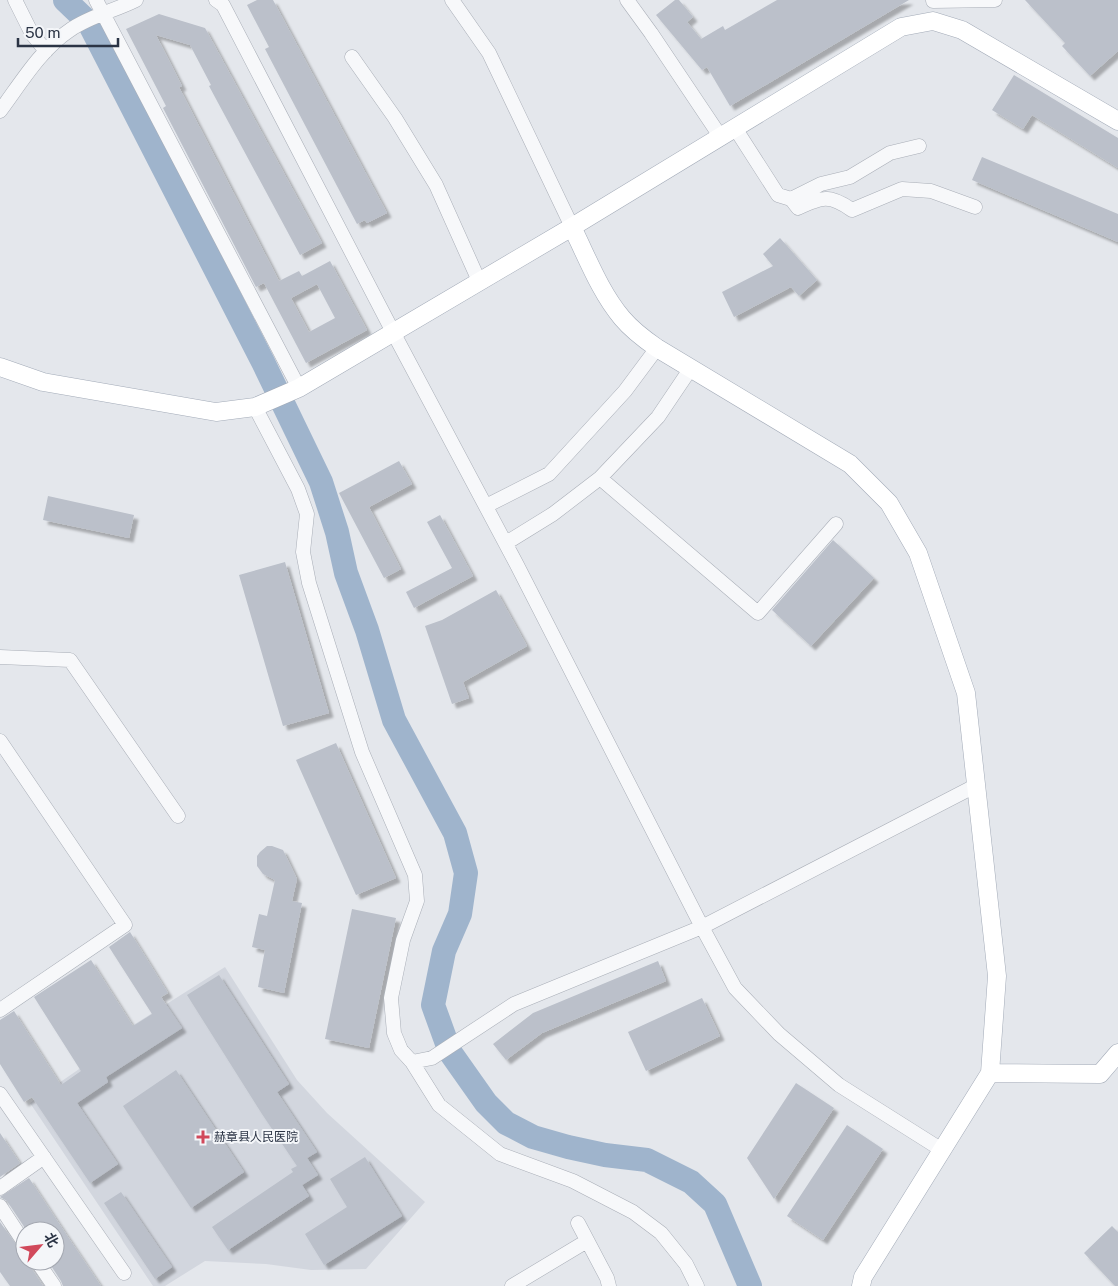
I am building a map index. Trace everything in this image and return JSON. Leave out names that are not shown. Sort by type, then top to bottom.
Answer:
[{"type":"main road","points":[[0,367],[43,382],[216,412],[263,404],[295,389],[393,332],[901,27],[933,20],[962,30],[1118,121]]},
{"type":"main road","points":[[572,226],[607,298],[634,331],[657,348],[850,464],[889,503],[918,552],[966,692],[998,976],[990,1073],[863,1277],[861,1286]]},
{"type":"main road","points":[[990,1073],[1100,1074],[1118,1053]]},
{"type":"street","points":[[15,0],[32,34],[46,51]]},
{"type":"street","points":[[96,0],[99,15],[295,389]]},
{"type":"street","points":[[0,111],[46,51],[56,41],[71,29],[136,0]]},
{"type":"street","points":[[216,0],[223,5],[393,332],[506,543],[735,988],[779,1034],[839,1085],[942,1150]]},
{"type":"street","points":[[452,0],[489,53],[572,226]]},
{"type":"street","points":[[627,0],[778,194],[791,200],[798,208],[820,198],[839,201],[852,210],[902,188],[931,191],[975,207]]},
{"type":"street","points":[[933,20],[932,0],[995,0]]},
{"type":"street","points":[[352,57],[394,118],[436,186],[479,281]]},
{"type":"street","points":[[791,200],[821,184],[850,177],[890,153],[919,146]]},
{"type":"street","points":[[486,506],[549,474],[625,391],[657,348]]},
{"type":"street","points":[[506,543],[553,514],[600,478],[658,417],[691,368]]},
{"type":"street","points":[[263,404],[298,488],[306,514],[303,552],[309,583],[362,752],[415,875],[417,901],[404,940],[391,998],[394,1032],[400,1050],[412,1062],[439,1105],[500,1154],[574,1181],[633,1212],[660,1232],[686,1264],[697,1286]]},
{"type":"street","points":[[600,478],[758,613],[836,524]]},
{"type":"street","points":[[0,657],[70,660],[178,816]]},
{"type":"street","points":[[0,741],[125,925],[0,1010]]},
{"type":"street","points":[[412,1062],[432,1058],[514,1004],[702,927],[976,785]]},
{"type":"street","points":[[0,1094],[124,1273]]},
{"type":"street","points":[[0,1188],[44,1157]]},
{"type":"street","points":[[0,1206],[15,1229]]},
{"type":"street","points":[[578,1223],[610,1286]]},
{"type":"street","points":[[512,1286],[587,1241]]},
{"type":"street","points":[[44,1271],[54,1286]]},
{"type":"shaded area","name":"赫章县人民医院","points":[[225,967],[297,1080],[327,1113],[425,1202],[366,1269],[311,1270],[266,1264],[205,1261],[165,1286],[153,1286],[30,1103],[98,1056],[94,1050]]},
{"type":"building","points":[[257,0],[273,0],[387,213],[367,223],[365,220],[357,224],[265,49],[269,47],[247,5]]},
{"type":"building","points":[[675,0],[679,0],[693,17],[687,22],[701,39],[723,26],[725,30],[777,0],[909,0],[730,106],[707,67],[702,70],[656,15]]},
{"type":"building","points":[[1025,0],[1118,0],[1118,51],[1090,76],[1062,46],[1065,43]]},
{"type":"building","points":[[159,14],[205,28],[322,243],[300,255],[209,86],[211,85],[190,45],[156,35],[182,86],[179,87],[279,281],[299,271],[302,276],[330,261],[367,330],[306,363],[264,283],[256,287],[163,108],[166,106],[126,29]],"holes":[[[317,284],[335,318],[309,332],[291,298]]]},
{"type":"building","points":[[1014,75],[1118,138],[1118,168],[1032,115],[1023,129],[992,110]]},
{"type":"building","points":[[982,157],[1118,214],[1118,242],[972,180]]},
{"type":"building","points":[[780,238],[817,280],[799,296],[791,287],[734,317],[722,292],[773,266],[763,254]]},
{"type":"building","points":[[399,461],[412,484],[369,507],[401,569],[384,578],[339,493]]},
{"type":"building","points":[[48,496],[134,515],[129,538],[43,520]]},
{"type":"building","points":[[440,515],[473,576],[414,608],[406,592],[452,568],[427,522]]},
{"type":"building","points":[[833,540],[874,578],[811,646],[772,610]]},
{"type":"building","points":[[285,562],[329,713],[283,726],[239,575]]},
{"type":"building","points":[[496,590],[527,646],[463,682],[469,698],[452,704],[425,626],[442,620]]},
{"type":"building","points":[[336,743],[396,878],[356,895],[296,760]]},
{"type":"building","points":[[267,846],[283,850],[297,879],[292,901],[302,903],[284,993],[258,987],[265,950],[252,947],[259,914],[267,916],[275,880],[263,874],[257,866],[257,856]]},
{"type":"building","points":[[352,909],[396,918],[369,1048],[325,1039]]},
{"type":"building","points":[[130,932],[168,993],[161,997],[182,1028],[106,1077],[108,1082],[77,1103],[118,1164],[90,1183],[32,1097],[24,1102],[0,1064],[0,1020],[14,1011],[61,1085],[81,1071],[34,997],[91,960],[133,1026],[152,1014],[109,947]]},
{"type":"building","points":[[658,961],[666,981],[542,1033],[506,1060],[493,1044],[533,1013]]},
{"type":"building","points":[[219,975],[289,1084],[277,1092],[317,1152],[307,1158],[318,1175],[302,1185],[309,1196],[228,1250],[212,1227],[293,1172],[291,1169],[297,1166],[187,995]]},
{"type":"building","points":[[702,998],[720,1036],[646,1071],[628,1032]]},
{"type":"building","points":[[176,1070],[244,1172],[191,1208],[123,1106]]},
{"type":"building","points":[[796,1083],[834,1108],[774,1199],[747,1158]]},
{"type":"building","points":[[847,1125],[883,1149],[823,1240],[787,1216]]},
{"type":"building","points":[[0,1133],[20,1163],[0,1177]]},
{"type":"building","points":[[365,1157],[402,1216],[324,1265],[305,1234],[347,1207],[330,1179]]},
{"type":"building","points":[[29,1178],[58,1221],[20,1221],[7,1201],[0,1197]]},
{"type":"building","points":[[121,1192],[172,1267],[155,1279],[104,1203]]},
{"type":"building","points":[[0,1222],[15,1243],[15,1271],[33,1271],[43,1286],[10,1286],[0,1272]]},
{"type":"building","points":[[1112,1226],[1118,1232],[1118,1286],[1115,1286],[1084,1253]]},
{"type":"building","points":[[65,1232],[101,1286],[63,1286],[54,1271],[65,1271]]},
{"type":"waterway","points":[[65,0],[89,23],[263,362],[321,482],[337,532],[346,573],[367,630],[394,720],[455,833],[466,873],[460,914],[444,951],[433,1005],[450,1052],[486,1103],[506,1123],[533,1137],[568,1147],[605,1155],[647,1160],[691,1182],[715,1204],[750,1286]]},
{"type":"place","name":"赫章县人民医院","points":[[203,1137]]}]
